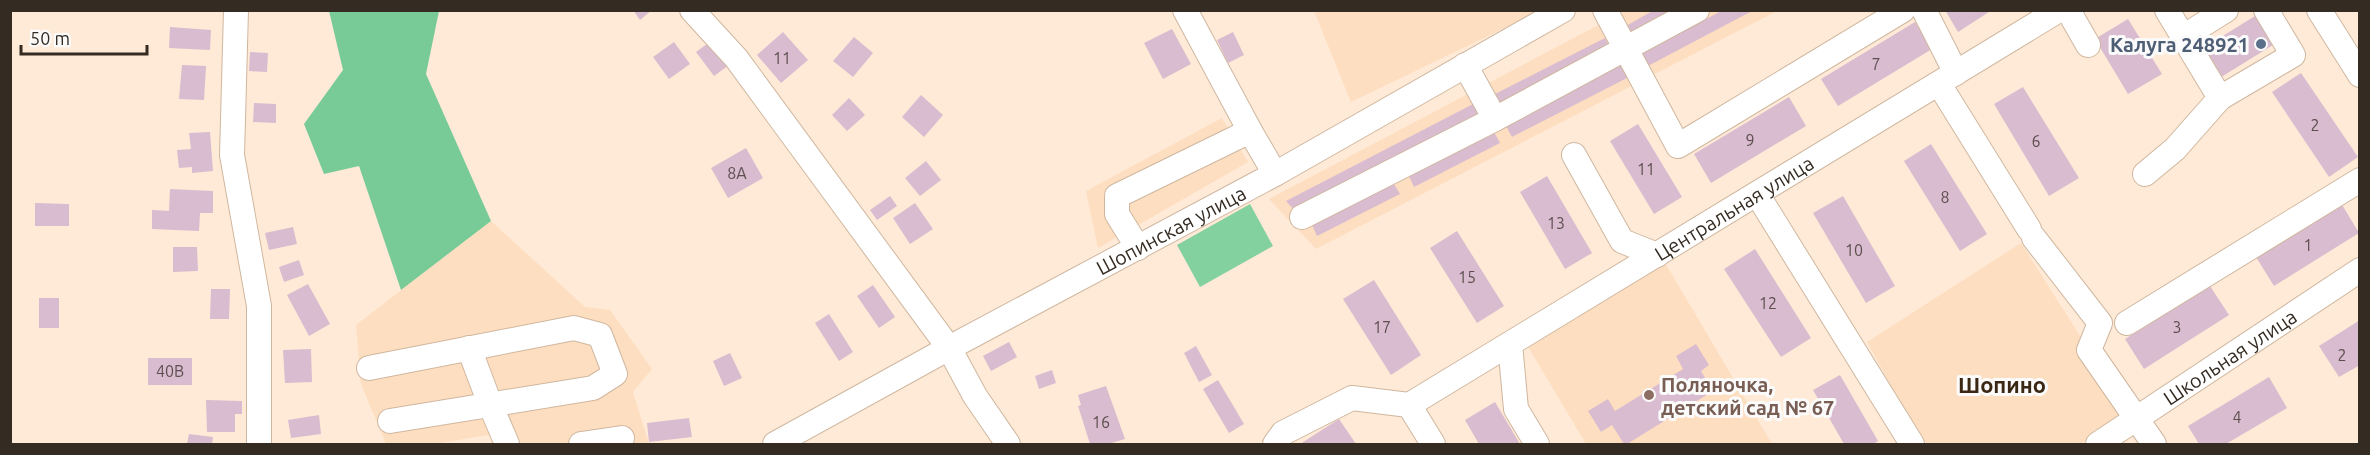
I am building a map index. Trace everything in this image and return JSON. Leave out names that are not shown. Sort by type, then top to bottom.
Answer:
[{"type":"street","points":[[236,10],[232,155],[259,306],[259,444]]},
{"type":"street","points":[[692,10],[736,58],[949,348],[975,396],[1008,444]]},
{"type":"street","points":[[1185,10],[1275,174]]},
{"type":"street","name":"Шопинская улица","points":[[775,444],[1275,174],[1563,10]]},
{"type":"street","points":[[1605,10],[1624,50],[1678,146],[1903,10]]},
{"type":"street","points":[[1302,217],[1495,119],[1697,10]]},
{"type":"street","points":[[1924,10],[1948,78],[2031,234],[2100,323],[2089,350],[2135,420],[2154,444]]},
{"type":"street","name":"Центральная улица","points":[[1409,405],[2059,10]]},
{"type":"street","points":[[2068,10],[2088,45]]},
{"type":"street","points":[[2167,10],[2220,98]]},
{"type":"street","points":[[2183,37],[2226,10]]},
{"type":"street","points":[[2145,174],[2175,149],[2220,98],[2293,55],[2266,10]]},
{"type":"street","points":[[2319,10],[2360,75]]},
{"type":"street","points":[[1465,64],[1495,119]]},
{"type":"street","points":[[1138,248],[1118,214],[1117,196],[1250,131]]},
{"type":"street","points":[[1574,154],[1622,241],[1657,255]]},
{"type":"street","points":[[2127,323],[2360,180]]},
{"type":"street","points":[[1757,194],[1912,444]]},
{"type":"street","name":"Школьная улица","points":[[2098,444],[2360,270]]},
{"type":"street","points":[[369,368],[574,328],[600,335],[615,374],[593,388],[390,421]]},
{"type":"street","points":[[1510,344],[1516,409],[1537,444]]},
{"type":"street","points":[[469,348],[507,444]]},
{"type":"street","points":[[1275,444],[1283,434],[1352,399],[1409,405],[1433,444]]},
{"type":"street","points":[[581,444],[622,438]]},
{"type":"shaded area","points":[[1314,11],[1540,11],[1351,102]]},
{"type":"shaded area","points":[[1625,11],[1777,11],[1316,249],[1269,199]]},
{"type":"shaded area","points":[[1222,118],[1248,162],[1098,248],[1086,191]]},
{"type":"shaded area","points":[[491,221],[585,307],[610,310],[652,369],[633,392],[649,444],[498,444],[488,435],[434,444],[386,444],[361,384],[356,325]]},
{"type":"shaded area","points":[[2021,243],[2129,413],[2080,444],[1927,444],[1896,395],[1867,342]]},
{"type":"shaded area","name":"Поляночка, детский сад № 67","points":[[1665,263],[1772,444],[1586,444],[1527,345]]},
{"type":"green space","points":[[329,11],[439,11],[426,74],[491,221],[401,290],[359,166],[324,174],[304,124],[343,70]]},
{"type":"green space","points":[[1250,204],[1273,246],[1200,287],[1177,245]]},
{"type":"building","points":[[633,10],[652,10],[640,20]]},
{"type":"building","points":[[1654,10],[1685,10],[1633,39],[1626,26]]},
{"type":"building","points":[[1723,10],[1754,10],[1646,67],[1640,54]]},
{"type":"building","points":[[1945,10],[1992,10],[1958,32]]},
{"type":"building","points":[[2255,16],[2273,45],[2218,79],[2200,50]]},
{"type":"building","points":[[2128,19],[2162,74],[2128,94],[2095,39]]},
{"type":"building","points":[[1915,22],[1932,49],[1838,106],[1821,79]]},
{"type":"building","points":[[170,27],[211,30],[210,50],[169,48]]},
{"type":"building","points":[[1172,29],[1191,64],[1163,79],[1144,43]]},
{"type":"building","points":[[783,32],[808,60],[781,83],[757,55]]},
{"type":"building","points":[[1233,32],[1244,55],[1228,63],[1217,40]]},
{"type":"building","points":[[854,37],[873,53],[853,77],[833,61]]},
{"type":"building","points":[[1605,38],[1611,50],[1501,106],[1495,94]]},
{"type":"building","points":[[711,41],[729,65],[714,76],[696,52]]},
{"type":"building","points":[[674,42],[690,64],[669,79],[653,57]]},
{"type":"building","points":[[250,52],[268,53],[267,72],[249,71]]},
{"type":"building","points":[[1624,62],[1631,76],[1512,137],[1505,124]]},
{"type":"building","points":[[182,65],[206,66],[204,100],[179,99]]},
{"type":"building","points":[[2301,73],[2358,157],[2329,177],[2272,92]]},
{"type":"building","points":[[2023,87],[2079,178],[2049,196],[1994,104]]},
{"type":"building","points":[[921,95],[943,115],[924,137],[902,117]]},
{"type":"building","points":[[1789,97],[1806,126],[1711,183],[1694,154]]},
{"type":"building","points":[[849,98],[865,115],[847,131],[832,115]]},
{"type":"building","points":[[254,103],[276,104],[276,123],[253,122]]},
{"type":"building","points":[[1475,103],[1483,116],[1296,212],[1286,201]]},
{"type":"building","points":[[1638,124],[1682,197],[1654,214],[1610,141]]},
{"type":"building","points":[[210,132],[213,171],[192,173],[192,167],[179,168],[177,150],[191,149],[189,133]]},
{"type":"building","points":[[1494,132],[1500,143],[1414,187],[1409,176]]},
{"type":"building","points":[[1931,144],[1987,234],[1960,251],[1904,161]]},
{"type":"building","points":[[746,148],[763,178],[728,198],[711,168]]},
{"type":"building","points":[[926,161],[941,180],[920,196],[905,178]]},
{"type":"building","points":[[1547,176],[1592,253],[1565,269],[1520,192]]},
{"type":"building","points":[[1394,184],[1400,194],[1317,236],[1312,225]]},
{"type":"building","points":[[170,189],[213,191],[213,213],[200,213],[199,231],[152,229],[152,210],[169,211]]},
{"type":"building","points":[[890,196],[897,206],[877,220],[870,210]]},
{"type":"building","points":[[1843,196],[1895,286],[1866,303],[1813,213]]},
{"type":"building","points":[[35,203],[69,204],[69,226],[35,226]]},
{"type":"building","points":[[915,203],[933,229],[910,244],[893,218]]},
{"type":"building","points":[[2341,203],[2359,233],[2274,286],[2256,257]]},
{"type":"building","points":[[293,227],[297,244],[269,250],[265,233]]},
{"type":"building","points":[[1457,231],[1504,306],[1477,323],[1430,248]]},
{"type":"building","points":[[173,247],[197,247],[198,271],[173,272]]},
{"type":"building","points":[[1755,249],[1811,338],[1781,357],[1724,269]]},
{"type":"building","points":[[299,260],[304,275],[284,282],[279,267]]},
{"type":"building","points":[[1374,280],[1421,355],[1391,375],[1343,299]]},
{"type":"building","points":[[308,284],[330,324],[309,336],[287,295]]},
{"type":"building","points":[[873,285],[895,317],[879,328],[857,296]]},
{"type":"building","points":[[2210,286],[2229,315],[2144,369],[2125,339]]},
{"type":"building","points":[[211,289],[230,289],[229,319],[210,319]]},
{"type":"building","points":[[39,298],[59,298],[59,328],[39,328]]},
{"type":"building","points":[[829,314],[853,352],[839,361],[815,323]]},
{"type":"building","points":[[2360,320],[2360,365],[2339,377],[2319,346]]},
{"type":"building","points":[[1009,342],[1017,357],[991,371],[983,356]]},
{"type":"building","points":[[1696,344],[1709,365],[1701,371],[1713,391],[1627,444],[1624,444],[1612,425],[1601,432],[1588,411],[1608,399],[1615,411],[1683,369],[1676,356]]},
{"type":"building","points":[[1196,346],[1212,375],[1199,382],[1184,353]]},
{"type":"building","points":[[311,349],[312,382],[285,383],[283,350]]},
{"type":"building","points":[[730,353],[742,378],[724,386],[713,361]]},
{"type":"building","points":[[148,358],[192,358],[192,385],[148,385]]},
{"type":"building","points":[[1052,370],[1056,383],[1039,389],[1035,376]]},
{"type":"building","points":[[1840,375],[1878,441],[1873,444],[1844,444],[1813,390]]},
{"type":"building","points":[[2269,377],[2287,408],[2226,444],[2199,444],[2188,426]]},
{"type":"building","points":[[1218,380],[1244,424],[1229,433],[1203,389]]},
{"type":"building","points":[[1106,386],[1125,439],[1108,444],[1090,444],[1078,406],[1081,405],[1078,395]]},
{"type":"building","points":[[206,400],[242,401],[242,414],[235,414],[235,432],[207,432]]},
{"type":"building","points":[[1495,402],[1520,444],[1479,444],[1465,420]]},
{"type":"building","points":[[319,415],[321,434],[291,438],[288,420]]},
{"type":"building","points":[[689,418],[692,437],[649,442],[647,423]]},
{"type":"building","points":[[1339,419],[1356,444],[1300,444]]},
{"type":"building","points":[[189,434],[213,437],[212,444],[187,444]]},
{"type":"place","name":"Калуга 248921","points":[[2261,44]]},
{"type":"place","name":"Поляночка, детский сад № 67","points":[[1649,395]]},
{"type":"district","name":"Шопино","points":[[2002,384]]}]
